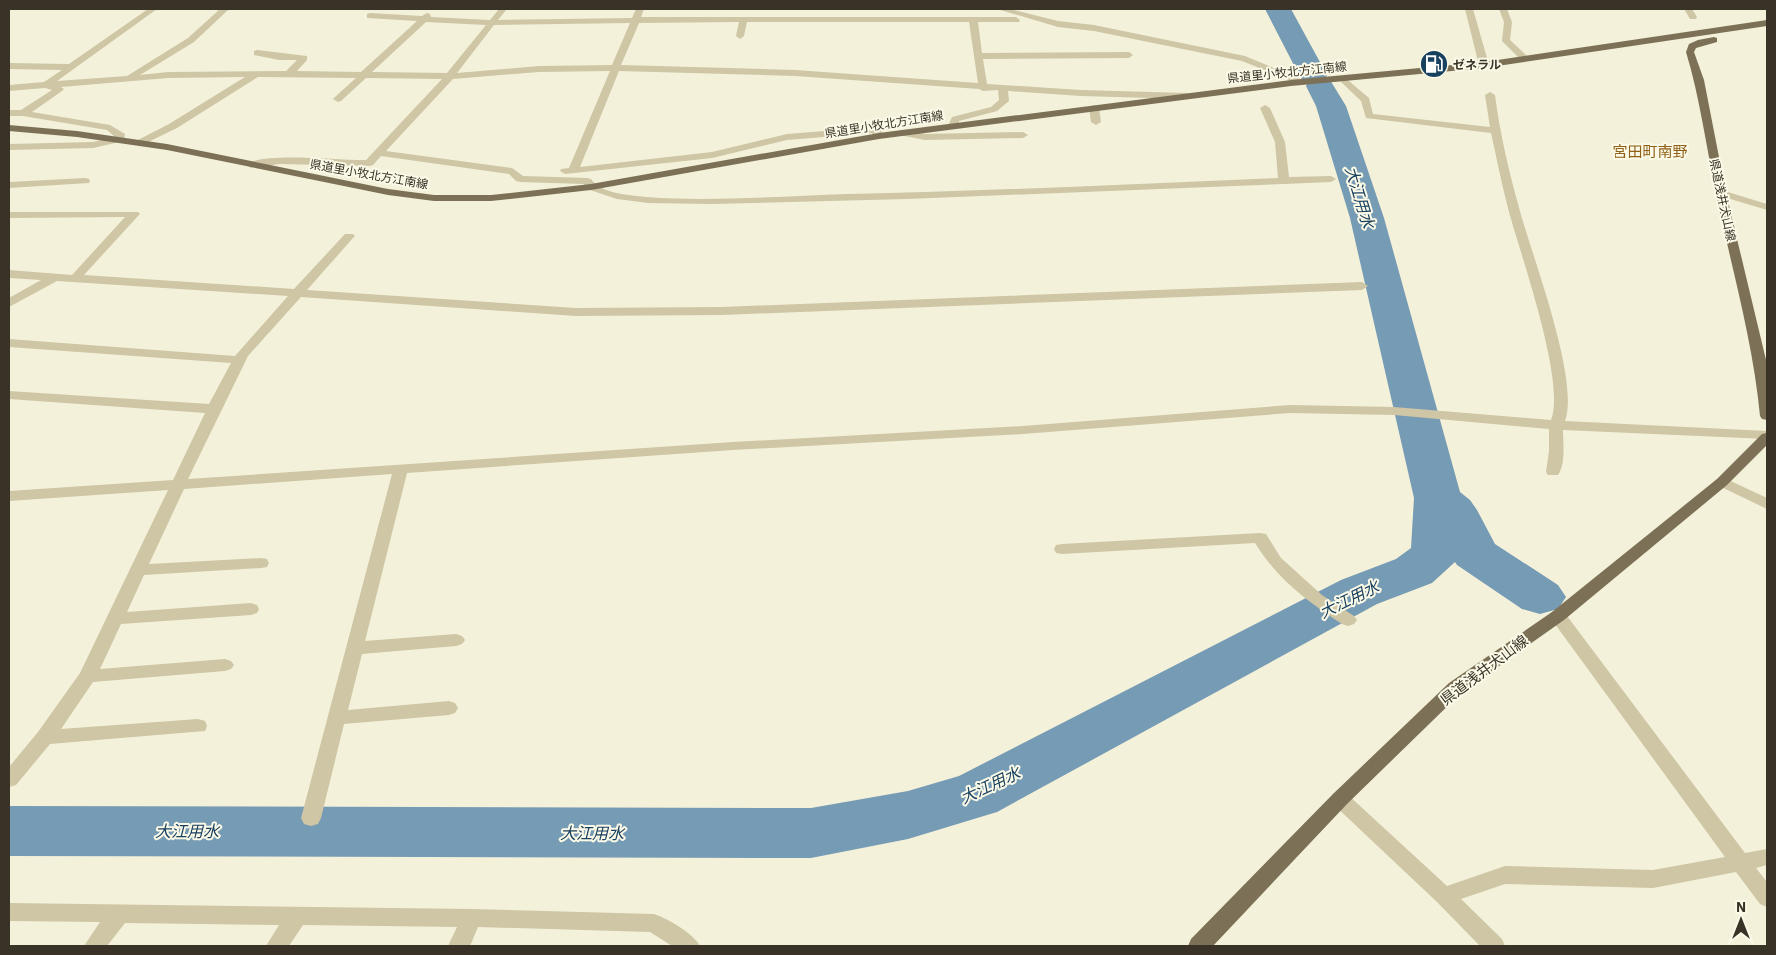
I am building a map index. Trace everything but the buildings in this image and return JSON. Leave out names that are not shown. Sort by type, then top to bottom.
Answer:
[{"type":"main road","name":"県道里小牧北方江南線","points":[[9,128],[120,139],[388,192],[434,198],[491,198],[591,187],[879,136],[1302,82],[1484,65],[1767,23]]},
{"type":"main road","name":"県道浅井犬山線","points":[[1744,26],[1746,30],[1742,35],[1701,42],[1692,46],[1690,52],[1699,80],[1721,193],[1765,373],[1767,416]]},
{"type":"main road","name":"県道浅井犬山線","points":[[1199,946],[1340,800],[1455,688],[1558,616],[1722,482],[1767,436]]},
{"type":"street","points":[[46,85],[153,9]]},
{"type":"street","points":[[128,78],[191,40],[225,9]]},
{"type":"street","points":[[338,99],[436,9]]},
{"type":"street","points":[[251,164],[291,160],[369,163],[450,76],[503,9]]},
{"type":"street","points":[[573,171],[640,9]]},
{"type":"street","points":[[1001,9],[1058,24]]},
{"type":"street","points":[[1469,9],[1484,65]]},
{"type":"street","points":[[1503,9],[1508,22],[1506,41],[1525,59]]},
{"type":"street","points":[[1688,9],[1694,17]]},
{"type":"street","points":[[370,16],[492,23],[635,20],[1002,18],[1094,28],[1235,57],[1302,82]]},
{"type":"street","points":[[973,18],[980,56],[983,88]]},
{"type":"street","points":[[740,36],[744,19]]},
{"type":"street","points":[[257,52],[280,57],[304,58],[289,74]]},
{"type":"street","points":[[980,56],[1129,55]]},
{"type":"street","points":[[9,66],[70,67]]},
{"type":"street","points":[[9,88],[185,75],[365,74],[450,76],[539,69],[615,68],[795,73],[983,88],[1187,96]]},
{"type":"street","points":[[140,143],[173,126],[256,74]]},
{"type":"street","points":[[1343,79],[1366,100],[1369,116],[1495,131]]},
{"type":"street","points":[[23,113],[59,89],[46,85]]},
{"type":"street","points":[[953,126],[956,119],[994,109],[1004,101],[1003,88]]},
{"type":"street","points":[[1490,96],[1495,131],[1514,210],[1557,359],[1560,412],[1556,425],[1556,451],[1553,472]]},
{"type":"street","points":[[1094,108],[1096,122]]},
{"type":"street","points":[[1265,108],[1280,142],[1284,181]]},
{"type":"street","points":[[9,113],[23,113],[110,128],[120,134],[120,139],[93,145],[9,147]]},
{"type":"street","points":[[378,153],[512,171],[573,171],[712,155],[771,139],[787,137],[875,130],[879,136]]},
{"type":"street","points":[[904,133],[925,137],[1023,135]]},
{"type":"street","points":[[512,171],[520,179],[587,181],[591,187],[617,196],[648,200],[712,201],[907,196],[1332,179]]},
{"type":"street","points":[[9,185],[85,181]]},
{"type":"street","points":[[1721,193],[1767,207]]},
{"type":"street","points":[[9,215],[134,214],[75,278]]},
{"type":"street","points":[[9,780],[45,737],[88,676],[214,409],[240,360],[349,236]]},
{"type":"street","points":[[9,274],[586,312],[722,311],[1362,286]]},
{"type":"street","points":[[9,303],[56,276]]},
{"type":"street","points":[[9,343],[240,360]]},
{"type":"street","points":[[9,395],[214,409]]},
{"type":"street","points":[[9,496],[733,446],[1023,430],[1290,409],[1396,411],[1556,425],[1668,429],[1767,436]]},
{"type":"street","points":[[311,818],[401,469]]},
{"type":"street","points":[[1722,482],[1767,504]]},
{"type":"street","points":[[1062,549],[1260,538],[1275,562],[1318,600],[1343,617]]},
{"type":"street","points":[[138,570],[261,563]]},
{"type":"street","points":[[115,619],[251,609]]},
{"type":"street","points":[[1558,616],[1767,898]]},
{"type":"street","points":[[354,648],[456,640]]},
{"type":"street","points":[[88,676],[225,665]]},
{"type":"street","points":[[337,718],[449,708]]},
{"type":"street","points":[[45,737],[198,726]]},
{"type":"street","points":[[1340,800],[1444,896],[1494,946]]},
{"type":"street","points":[[1444,896],[1505,875],[1653,879],[1767,857]]},
{"type":"street","points":[[9,912],[472,918],[654,923],[689,946]]},
{"type":"street","points":[[95,946],[119,914]]},
{"type":"street","points":[[277,946],[297,916]]},
{"type":"street","points":[[459,946],[472,918]]},
{"type":"waterway","name":"大江用水","points":[[1278,9],[1313,75]]},
{"type":"waterway","name":"大江用水","points":[[1320,86],[1331,106],[1367,218],[1438,498]]},
{"type":"waterway","name":"大江用水","points":[[9,831],[811,833],[908,815],[976,795],[1359,592],[1414,571],[1435,554],[1438,498]]},
{"type":"waterway","points":[[1438,498],[1453,510],[1475,554],[1540,597]]},
{"type":"place","name":"ゼネラル","points":[[1434,64]]},
{"type":"district","name":"宮田町南野","points":[[1650,151]]}]
